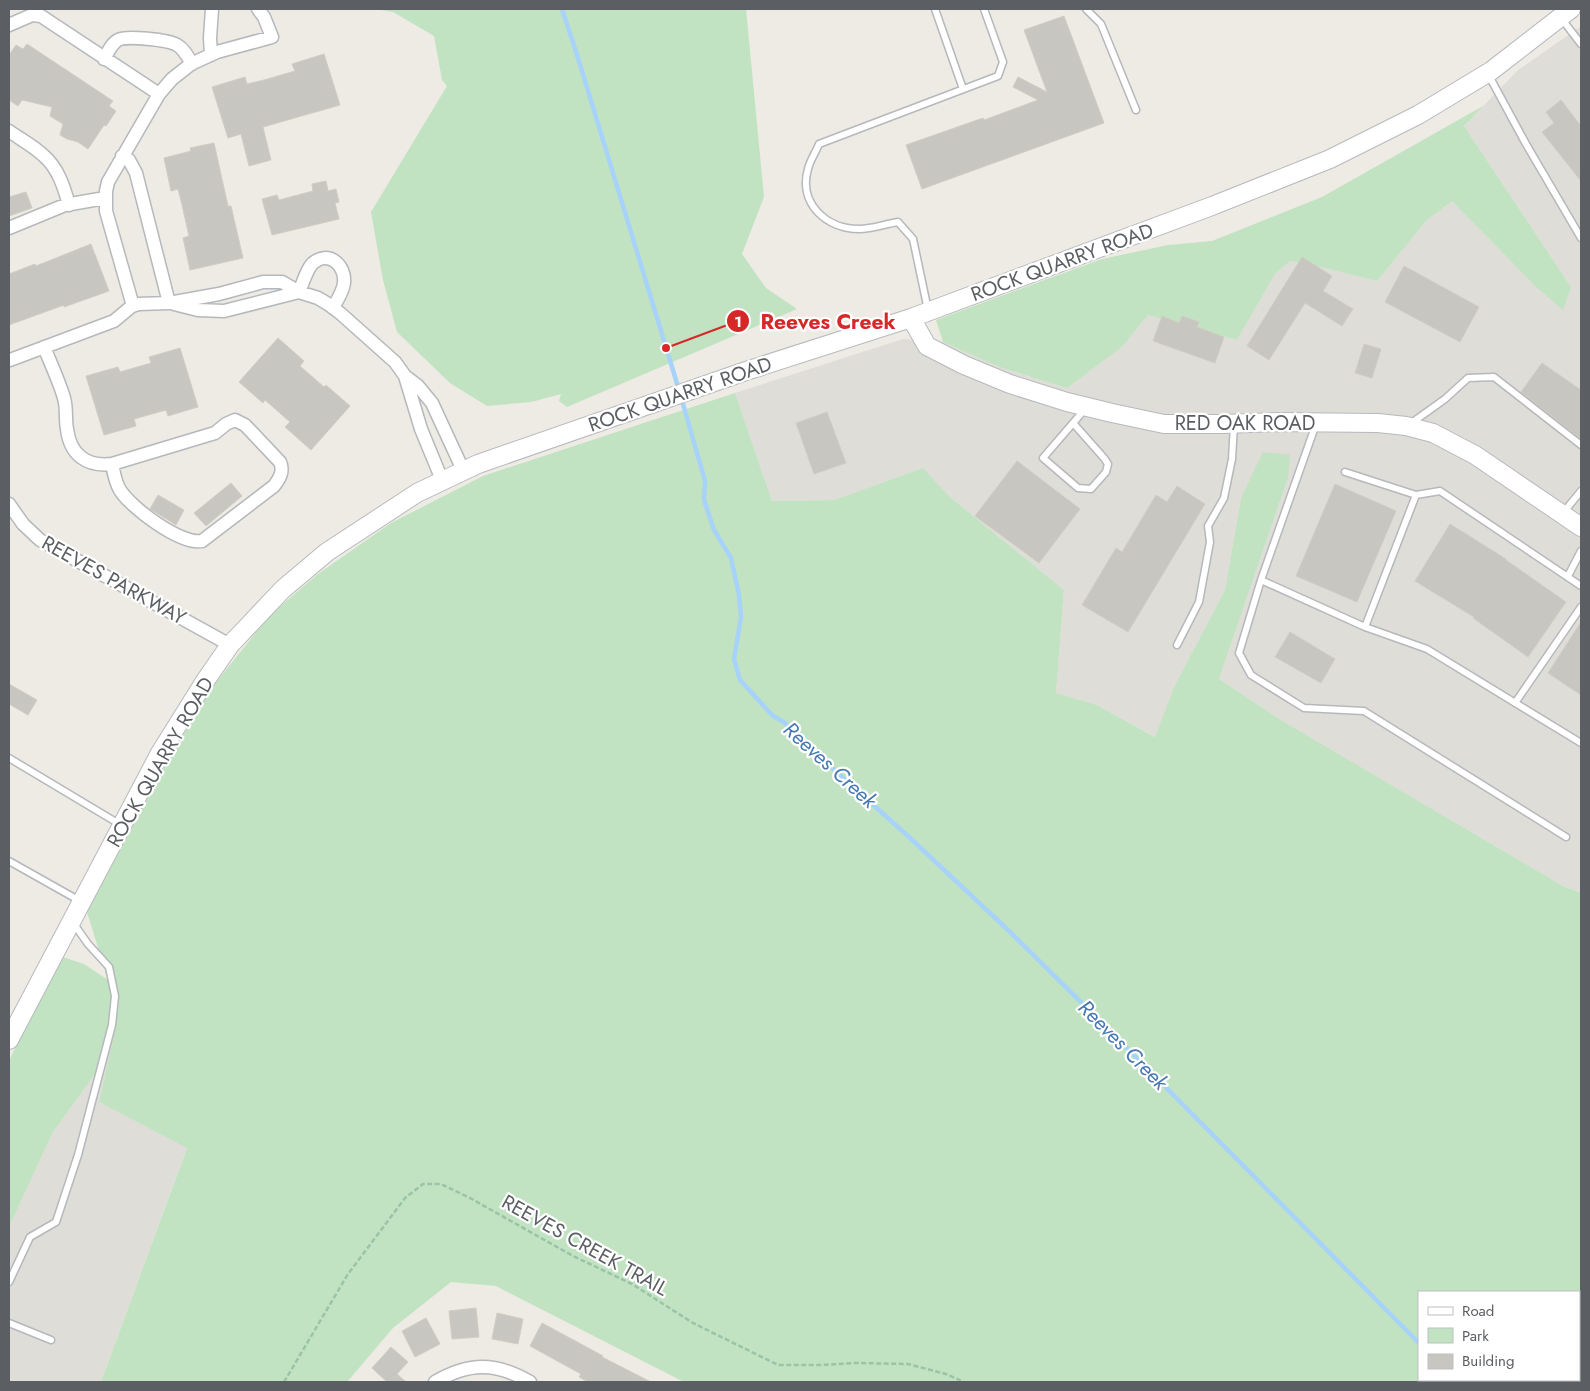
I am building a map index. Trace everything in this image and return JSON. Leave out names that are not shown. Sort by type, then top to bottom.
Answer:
[{"type":"street","points":[[211,54],[212,9]]},
{"type":"street","points":[[133,306],[106,211],[105,198],[108,182],[165,85],[180,72],[211,54],[272,37],[264,17],[258,9]]},
{"type":"street","name":"ROCK QUARRY ROAD","points":[[9,1040],[160,753],[205,681],[230,645],[283,589],[327,552],[417,493],[463,470],[746,371],[911,318],[1212,206],[1330,159],[1418,115],[1487,73],[1566,13]]},
{"type":"street","points":[[9,25],[32,15],[42,16],[159,94]]},
{"type":"street","points":[[104,59],[113,44],[123,38],[162,40],[172,43],[183,50],[192,64]]},
{"type":"street","points":[[9,131],[44,155],[50,162],[61,182],[68,205]]},
{"type":"street","points":[[122,156],[129,160],[136,173],[169,303]]},
{"type":"street","points":[[9,228],[68,205],[105,198]]},
{"type":"street","points":[[299,292],[307,271],[314,262],[326,258],[333,260],[341,266],[344,278],[342,290],[333,308]]},
{"type":"street","points":[[10,360],[114,321],[133,306],[140,304],[169,303],[219,294],[263,282],[286,283],[299,292],[318,298],[333,308],[389,356],[405,376],[427,395],[463,470]]},
{"type":"street","points":[[169,303],[198,310],[224,311],[299,292]]},
{"type":"street","name":"RED OAK ROAD","points":[[911,318],[927,346],[964,365],[1010,384],[1086,407],[1164,424],[1378,423],[1406,426],[1433,433],[1475,455],[1581,527]]},
{"type":"street","points":[[44,347],[64,398],[66,428],[70,446],[74,452],[87,461],[103,465],[112,464],[215,434],[226,424],[234,420],[245,425],[280,462],[282,467],[274,486],[202,542],[193,542],[176,535],[130,504],[115,480],[112,464]]},
{"type":"street","points":[[405,376],[418,421],[442,480]]},
{"type":"street","name":"REEVES PARKWAY","points":[[9,504],[23,524],[40,540],[230,645]]},
{"type":"street","points":[[435,1382],[449,1374],[478,1366],[498,1368],[530,1382]]},
{"type":"lane","points":[[935,9],[964,89]]},
{"type":"lane","points":[[928,311],[913,239],[898,222],[859,229],[833,224],[814,209],[806,190],[808,169],[820,144],[998,76],[1003,62],[984,9]]},
{"type":"lane","points":[[1086,9],[1101,24],[1136,110]]},
{"type":"lane","points":[[1566,13],[1581,44]]},
{"type":"lane","points":[[1487,73],[1581,238]]},
{"type":"lane","points":[[1406,426],[1445,399],[1468,378],[1494,377],[1581,445]]},
{"type":"lane","points":[[1072,423],[1108,464],[1106,472],[1091,489],[1078,488],[1043,458],[1072,423],[1086,407]]},
{"type":"lane","points":[[1317,422],[1261,580],[1239,653],[1251,675],[1304,708],[1364,711],[1566,838]]},
{"type":"lane","points":[[1177,645],[1200,602],[1210,542],[1208,526],[1224,498],[1232,459],[1234,424]]},
{"type":"lane","points":[[1345,472],[1416,496],[1440,491],[1581,586]]},
{"type":"lane","points":[[1562,514],[1581,490]]},
{"type":"lane","points":[[1365,627],[1416,496]]},
{"type":"lane","points":[[1568,576],[1581,551]]},
{"type":"lane","points":[[1261,580],[1365,627],[1427,649],[1581,743]]},
{"type":"lane","points":[[1515,703],[1581,607]]},
{"type":"lane","points":[[9,758],[122,825]]},
{"type":"lane","points":[[9,861],[82,902]]},
{"type":"lane","points":[[9,1282],[30,1237],[56,1222],[78,1155],[112,1025],[115,996],[109,967],[88,944],[72,921]]},
{"type":"lane","points":[[9,1323],[51,1340]]},
{"type":"path","name":"REEVES CREEK TRAIL","points":[[284,1382],[348,1274],[405,1198],[423,1184],[441,1184],[470,1198],[573,1256],[632,1284],[693,1323],[778,1365],[908,1364],[946,1374],[964,1382]]},
{"type":"shaded area","points":[[1581,26],[1581,893],[1563,886],[1281,720],[1219,679],[1288,478],[1241,498],[1225,590],[1175,685],[1156,737],[1097,705],[1056,693],[1064,590],[950,497],[923,468],[834,500],[772,501],[735,393],[903,339],[943,342],[999,367],[1067,388],[1122,347],[1148,315],[1237,340],[1275,274],[1290,261],[1377,281],[1426,221],[1452,201],[1534,285],[1571,287],[1464,126],[1517,71]]},
{"type":"shaded area","points":[[119,1018],[99,1102],[187,1147],[101,1382],[9,1382],[9,1227],[53,1132],[97,1071]]},
{"type":"green space","points":[[375,9],[746,9],[764,197],[742,254],[766,288],[797,309],[567,407],[559,401],[561,394],[531,402],[487,406],[450,383],[397,332],[383,280],[371,212],[447,86],[442,80],[434,36],[393,12]]},
{"type":"green space","points":[[1483,106],[1464,126],[1571,287],[1563,310],[1534,285],[1452,201],[1426,221],[1377,281],[1290,261],[1275,274],[1237,340],[1148,315],[1122,347],[1067,388],[999,367],[943,342],[936,320],[1102,259],[1168,245],[1212,241],[1322,197]]},
{"type":"green space","points":[[735,393],[772,501],[834,500],[923,468],[950,497],[1064,590],[1056,693],[1097,705],[1155,737],[1175,685],[1225,590],[1241,498],[1263,452],[1290,455],[1288,478],[1219,679],[1281,720],[1563,886],[1581,893],[1581,1382],[684,1382],[496,1286],[451,1282],[393,1328],[347,1382],[101,1382],[187,1148],[99,1102],[117,1022],[97,1071],[53,1132],[9,1227],[9,1061],[38,998],[63,957],[84,964],[108,980],[87,912],[168,760],[213,686],[270,615],[318,574],[391,523],[483,476]]},
{"type":"building","points":[[1064,16],[1104,123],[922,189],[906,145],[983,118],[984,120],[1038,100],[1013,87],[1018,77],[1047,92],[1024,30]]},
{"type":"building","points":[[27,44],[113,101],[109,106],[116,111],[88,149],[78,142],[60,135],[63,124],[50,116],[52,107],[22,100],[18,106],[9,100],[9,55],[16,45],[23,49]]},
{"type":"building","points":[[324,54],[340,105],[263,127],[271,160],[249,166],[241,134],[228,138],[212,87],[245,77],[247,84],[295,71],[292,64]]},
{"type":"building","points":[[1561,100],[1581,126],[1581,181],[1542,132],[1554,123],[1546,112]]},
{"type":"building","points":[[214,143],[228,206],[231,206],[243,258],[190,270],[183,238],[189,236],[182,205],[178,189],[171,191],[164,158],[191,151],[190,148]]},
{"type":"building","points":[[326,181],[328,191],[336,189],[339,202],[335,203],[339,219],[272,235],[262,199],[277,195],[279,200],[313,191],[312,184]]},
{"type":"building","points":[[26,192],[32,208],[9,216],[9,197]]},
{"type":"building","points":[[91,244],[109,291],[9,325],[9,274],[35,264],[36,266]]},
{"type":"building","points":[[1302,257],[1332,276],[1323,291],[1353,309],[1342,326],[1305,303],[1269,360],[1247,346]]},
{"type":"building","points":[[1404,266],[1479,307],[1460,342],[1385,302]]},
{"type":"building","points":[[1162,316],[1179,323],[1182,316],[1199,322],[1197,327],[1224,337],[1215,363],[1153,341]]},
{"type":"building","points":[[278,338],[304,361],[300,366],[350,406],[311,450],[285,427],[290,422],[265,400],[263,403],[239,382]]},
{"type":"building","points":[[1364,344],[1381,349],[1372,378],[1355,373]]},
{"type":"building","points":[[180,348],[198,407],[168,416],[166,410],[134,419],[136,426],[104,435],[86,376],[118,367],[120,372],[151,363],[149,357]]},
{"type":"building","points":[[1542,363],[1581,390],[1581,439],[1521,392]]},
{"type":"building","points":[[827,412],[846,463],[814,474],[796,423]]},
{"type":"building","points":[[1017,461],[1080,509],[1039,563],[975,516]]},
{"type":"building","points":[[231,483],[242,496],[206,526],[194,513]]},
{"type":"building","points":[[1335,484],[1396,511],[1357,602],[1296,576]]},
{"type":"building","points":[[1177,486],[1205,504],[1128,632],[1082,605],[1116,548],[1122,552],[1156,495],[1167,502]]},
{"type":"building","points":[[158,495],[184,510],[176,525],[150,509]]},
{"type":"building","points":[[1450,524],[1506,559],[1566,602],[1528,657],[1474,617],[1415,581]]},
{"type":"building","points":[[1581,622],[1581,695],[1548,673]]},
{"type":"building","points":[[1290,632],[1335,659],[1321,683],[1275,657]]},
{"type":"building","points":[[9,684],[37,700],[28,715],[9,704]]},
{"type":"building","points":[[476,1308],[479,1337],[452,1339],[449,1311]]},
{"type":"building","points":[[497,1313],[523,1319],[518,1344],[492,1339]]},
{"type":"building","points":[[426,1318],[440,1344],[415,1357],[402,1331]]},
{"type":"building","points":[[542,1323],[651,1382],[588,1382],[579,1377],[581,1374],[530,1346]]},
{"type":"building","points":[[391,1347],[408,1362],[397,1374],[406,1382],[387,1382],[372,1368]]},
{"type":"waterway","name":"Reeves Creek","points":[[562,9],[679,390]]},
{"type":"waterway","name":"Reeves Creek","points":[[681,397],[705,481],[704,500],[714,530],[731,558],[739,595],[741,617],[734,659],[740,680],[773,716],[784,722],[1008,930],[1418,1342]]},
{"type":"place","name":"Reeves Creek","points":[[666,348]]}]
